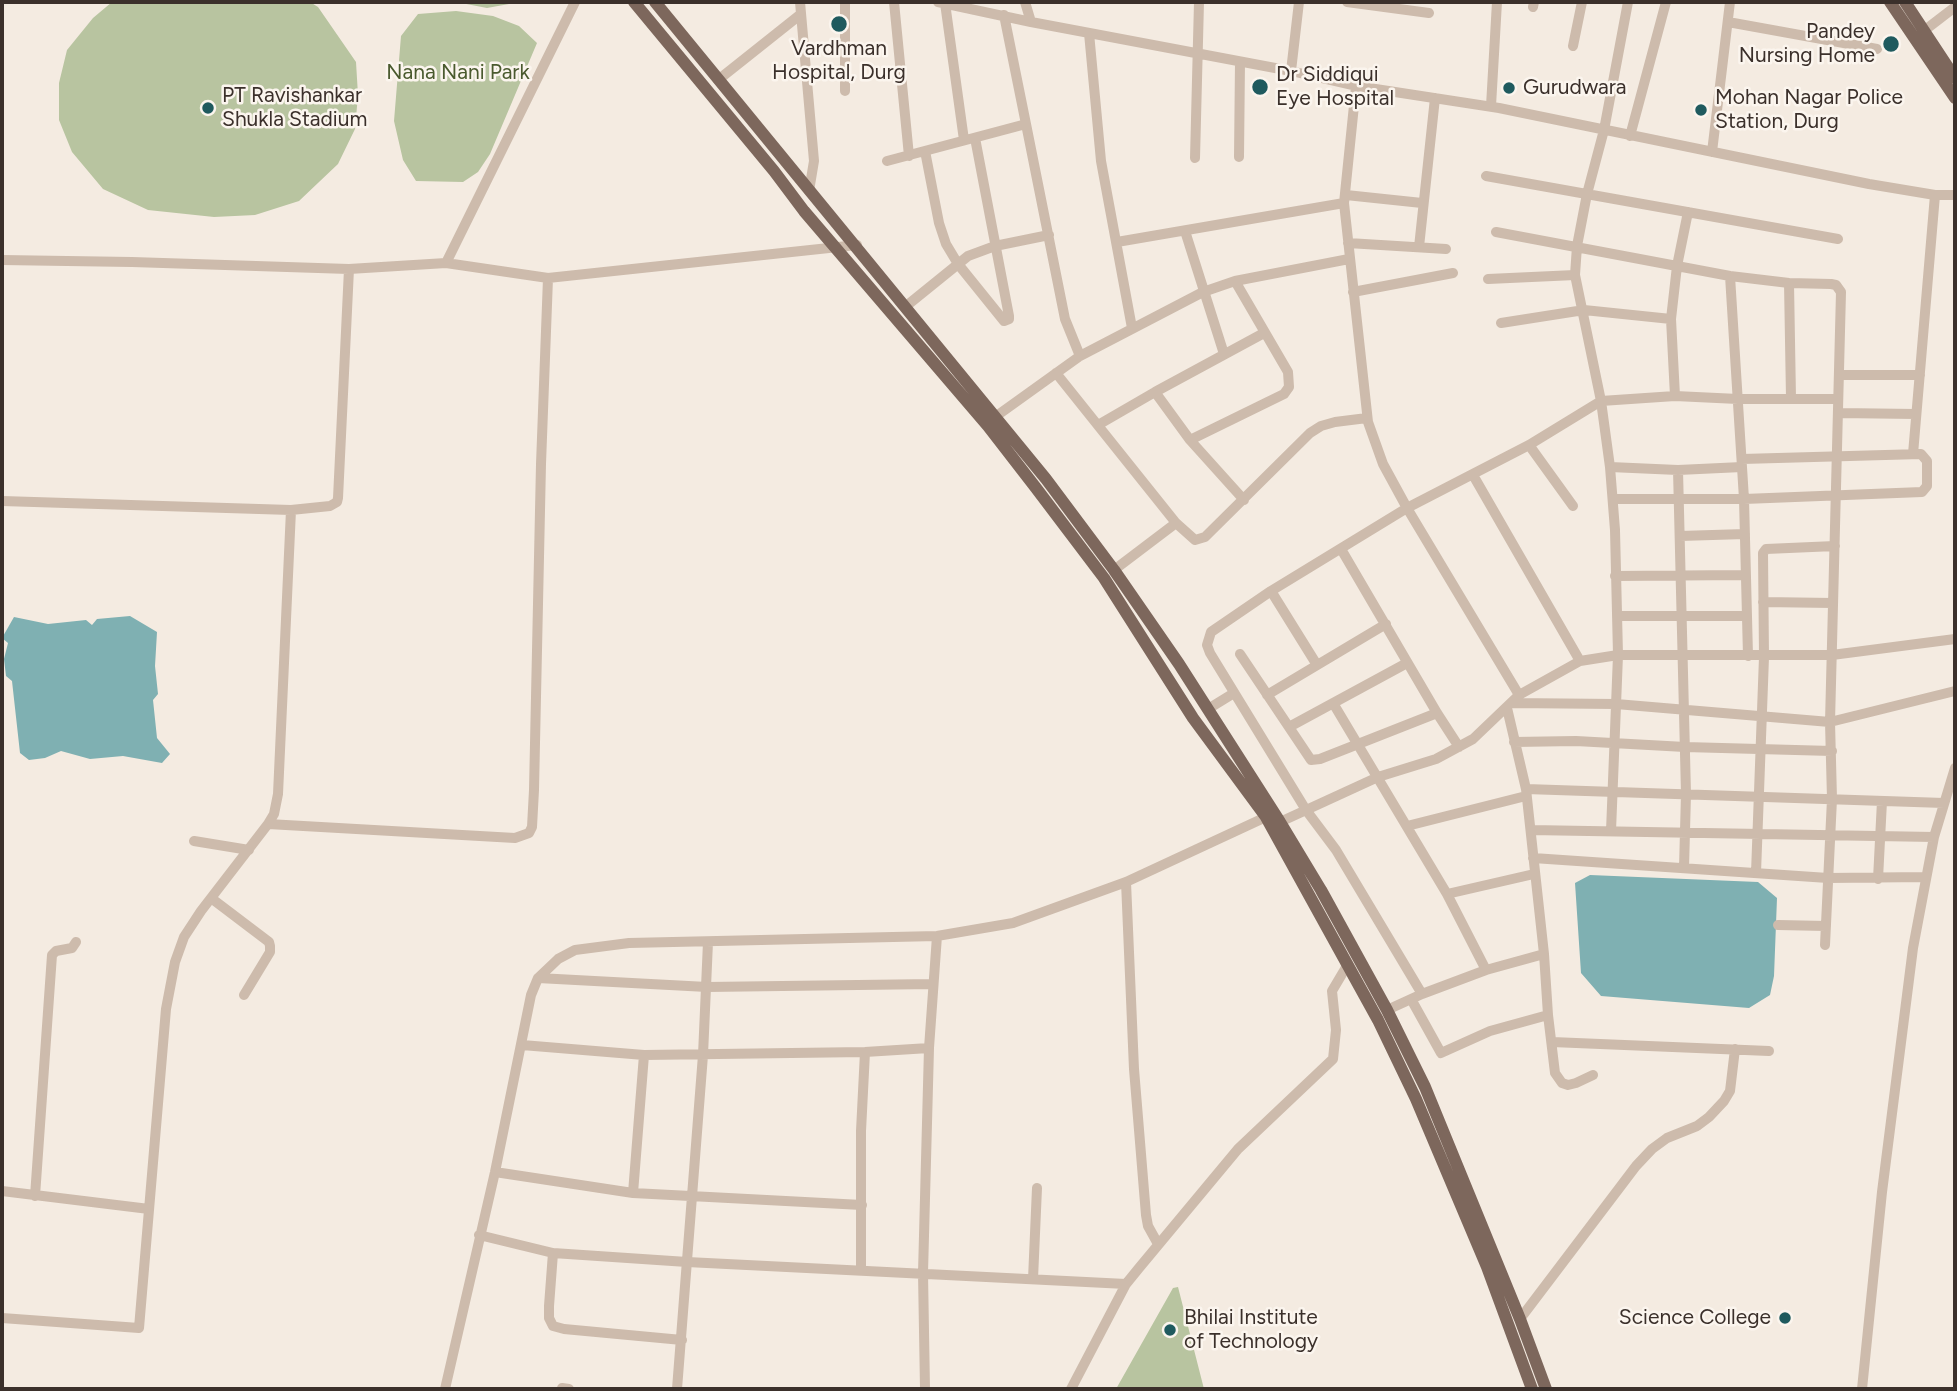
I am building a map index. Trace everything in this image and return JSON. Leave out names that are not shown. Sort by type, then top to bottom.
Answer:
[{"type":"main road","points":[[634,2],[836,249],[988,426],[1097,568],[1193,718],[1266,817],[1348,964],[1416,1099],[1487,1267],[1532,1389]]},
{"type":"main road","points":[[655,2],[1046,479],[1114,570],[1208,709],[1321,890],[1387,1010],[1425,1087],[1546,1389]]},
{"type":"main road","points":[[1890,2],[1955,98]]},
{"type":"main road","points":[[1905,2],[1955,78]]},
{"type":"street","points":[[446,264],[575,2]]},
{"type":"street","points":[[800,2],[814,161],[809,191]]},
{"type":"street","points":[[845,2],[845,91]]},
{"type":"street","points":[[894,2],[909,156]]},
{"type":"street","points":[[1025,2],[1031,22]]},
{"type":"street","points":[[1195,158],[1199,2]]},
{"type":"street","points":[[1291,71],[1299,2]]},
{"type":"street","points":[[1347,2],[1381,4],[1429,13]]},
{"type":"street","points":[[1491,106],[1497,2]]},
{"type":"street","points":[[1573,46],[1582,2]]},
{"type":"street","points":[[1611,831],[1618,655],[1613,499],[1601,401],[1575,275],[1577,246],[1587,194],[1604,130],[1628,2]]},
{"type":"street","points":[[1630,136],[1666,2]]},
{"type":"street","points":[[1712,152],[1730,2]]},
{"type":"street","points":[[964,141],[942,3],[1356,86],[1476,103],[1869,184],[1935,195],[1955,195]]},
{"type":"street","points":[[1925,30],[1955,7]]},
{"type":"street","points":[[718,80],[801,14]]},
{"type":"street","points":[[1004,15],[1065,319],[1080,356]]},
{"type":"street","points":[[1728,22],[1877,49]]},
{"type":"street","points":[[1090,33],[1101,161],[1132,328]]},
{"type":"street","points":[[1239,157],[1240,62]]},
{"type":"street","points":[[1356,86],[1345,199],[1349,259],[1372,435],[1383,464],[1407,508],[1519,695]]},
{"type":"street","points":[[1419,247],[1435,98]]},
{"type":"street","points":[[887,161],[1026,124]]},
{"type":"street","points":[[925,151],[939,223],[946,244],[958,264],[1002,320],[1007,321],[1009,316],[975,138]]},
{"type":"street","points":[[1486,176],[1838,239]]},
{"type":"street","points":[[1913,454],[1935,195]]},
{"type":"street","points":[[1116,242],[1345,199],[1422,203]]},
{"type":"street","points":[[1675,396],[1671,319],[1677,266],[1688,212]]},
{"type":"street","points":[[1185,231],[1224,354]]},
{"type":"street","points":[[1496,232],[1730,276],[1789,283],[1831,284],[1839,287],[1841,292],[1830,722],[1832,799],[1825,945]]},
{"type":"street","points":[[905,307],[968,256],[995,246],[1049,235]]},
{"type":"street","points":[[1348,243],[1446,249]]},
{"type":"street","points":[[2,260],[349,270],[446,264],[548,278],[856,245]]},
{"type":"street","points":[[995,417],[1080,356],[1203,292],[1235,281],[1349,259]]},
{"type":"street","points":[[2,501],[291,510],[330,506],[337,502],[349,270]]},
{"type":"street","points":[[1353,292],[1453,273]]},
{"type":"street","points":[[1488,279],[1575,275]]},
{"type":"street","points":[[1730,276],[1744,499],[1748,656]]},
{"type":"street","points":[[268,824],[515,838],[529,833],[532,827],[534,790],[548,278]]},
{"type":"street","points":[[1190,440],[1288,391],[1288,372],[1235,281]]},
{"type":"street","points":[[1789,283],[1791,398]]},
{"type":"street","points":[[1501,323],[1584,310],[1671,319]]},
{"type":"street","points":[[1098,425],[1155,391],[1264,333]]},
{"type":"street","points":[[1056,373],[1176,523],[1191,538],[1200,540],[1310,433],[1335,422],[1368,420]]},
{"type":"street","points":[[1839,375],[1920,375]]},
{"type":"street","points":[[1155,391],[1190,440],[1244,500]]},
{"type":"street","points":[[1422,994],[1336,850],[1227,697],[1207,645],[1211,632],[1271,591],[1407,508],[1529,445],[1601,401],[1675,396],[1838,399]]},
{"type":"street","points":[[1838,413],[1916,414]]},
{"type":"street","points":[[1529,445],[1573,506]]},
{"type":"street","points":[[1610,467],[1678,470],[1837,456],[1913,454],[1921,454],[1927,461],[1925,491],[1744,499],[1613,499]]},
{"type":"street","points":[[1678,470],[1686,794],[1684,869]]},
{"type":"street","points":[[1474,475],[1580,661]]},
{"type":"street","points":[[2,1318],[139,1328],[166,1009],[175,962],[184,937],[268,824],[274,814],[278,794],[291,510]]},
{"type":"street","points":[[1114,570],[1176,523]]},
{"type":"street","points":[[1680,536],[1745,534]]},
{"type":"street","points":[[1756,873],[1764,657],[1764,551],[1835,546]]},
{"type":"street","points":[[1341,549],[1459,747]]},
{"type":"street","points":[[1615,576],[1745,575]]},
{"type":"street","points":[[1271,591],[1317,665]]},
{"type":"street","points":[[1763,602],[1833,603]]},
{"type":"street","points":[[1617,616],[1747,616]]},
{"type":"street","points":[[1267,695],[1386,624]]},
{"type":"street","points":[[445,1389],[495,1172],[531,995],[538,978],[558,959],[575,950],[629,943],[937,936],[1013,923],[1125,882],[1266,817],[1280,822],[1378,777],[1436,759],[1473,738],[1519,695],[1580,661],[1618,655],[1832,655],[1955,639]]},
{"type":"street","points":[[1240,654],[1311,760],[1320,759],[1437,713]]},
{"type":"street","points":[[1289,727],[1407,663]]},
{"type":"street","points":[[1509,705],[1616,704],[1830,722],[1955,691]]},
{"type":"street","points":[[1208,709],[1227,697]]},
{"type":"street","points":[[1333,704],[1447,894],[1486,970]]},
{"type":"street","points":[[1509,705],[1531,830],[1555,1073],[1562,1083],[1576,1083],[1593,1074]]},
{"type":"street","points":[[1514,742],[1832,751]]},
{"type":"street","points":[[1862,1389],[1882,1192],[1913,948],[1934,837],[1955,768]]},
{"type":"street","points":[[1407,826],[1526,792],[1613,792],[1944,803]]},
{"type":"street","points":[[1878,879],[1882,801]]},
{"type":"street","points":[[1531,830],[1934,837]]},
{"type":"street","points":[[194,841],[249,850]]},
{"type":"street","points":[[1533,858],[1828,878],[1926,877]]},
{"type":"street","points":[[1447,894],[1534,874]]},
{"type":"street","points":[[1125,882],[1134,1069],[1145,1202],[1148,1226],[1158,1244]]},
{"type":"street","points":[[211,898],[269,942],[270,952],[244,995]]},
{"type":"street","points":[[1778,925],[1826,926]]},
{"type":"street","points":[[925,1389],[923,1273],[929,1048],[937,936]]},
{"type":"street","points":[[35,1196],[52,955],[56,951],[72,948],[76,942]]},
{"type":"street","points":[[677,1389],[704,1055],[708,942]]},
{"type":"street","points":[[1387,1010],[1486,970],[1544,954]]},
{"type":"street","points":[[1070,1389],[1126,1284],[1238,1149],[1332,1059],[1336,1030],[1332,991],[1348,964]]},
{"type":"street","points":[[538,978],[707,987],[933,984]]},
{"type":"street","points":[[1411,999],[1441,1053],[1490,1031],[1548,1015]]},
{"type":"street","points":[[1552,1042],[1769,1051]]},
{"type":"street","points":[[522,1045],[644,1055],[865,1052],[929,1048]]},
{"type":"street","points":[[1520,1319],[1644,1158],[1667,1139],[1697,1126],[1724,1101],[1730,1091],[1735,1049]]},
{"type":"street","points":[[861,1270],[861,1131],[865,1052]]},
{"type":"street","points":[[633,1194],[644,1055]]},
{"type":"street","points":[[495,1172],[633,1194],[862,1205]]},
{"type":"street","points":[[1033,1279],[1037,1188]]},
{"type":"street","points":[[2,1191],[149,1209]]},
{"type":"street","points":[[479,1235],[553,1253],[1126,1284]]},
{"type":"street","points":[[553,1253],[549,1306],[549,1318],[553,1326],[682,1340]]},
{"type":"green space","name":"PT Ravishankar Shukla Stadium","points":[[112,2],[310,2],[318,7],[356,62],[358,95],[355,129],[338,164],[299,201],[255,215],[214,217],[148,210],[103,189],[72,152],[59,120],[59,83],[67,50],[93,18]]},
{"type":"green space","points":[[456,2],[520,2],[487,8]]},
{"type":"green space","name":"Nana Nani Park","points":[[456,11],[493,16],[519,26],[537,43],[490,154],[478,172],[463,182],[416,181],[403,160],[394,121],[401,36],[418,14]]},
{"type":"green space","name":"Bhilai Institute of Technology","points":[[1178,1287],[1204,1389],[1116,1389],[1173,1288]]},
{"type":"water","points":[[130,616],[157,632],[155,666],[158,694],[153,700],[157,738],[170,754],[162,763],[123,756],[90,759],[61,751],[45,758],[29,760],[20,753],[12,681],[6,676],[4,659],[8,643],[2,638],[14,617],[48,624],[86,620],[92,625],[97,619]]},
{"type":"water","points":[[1590,875],[1758,882],[1777,898],[1774,976],[1770,995],[1749,1008],[1601,996],[1581,973],[1575,883]]},
{"type":"place","name":"Vardhman Hospital, Durg","points":[[839,24]]},
{"type":"place","name":"Pandey Nursing Home","points":[[1891,44]]},
{"type":"place","name":"Dr Siddiqui Eye Hospital","points":[[1260,87]]},
{"type":"place","name":"Gurudwara","points":[[1509,88]]},
{"type":"place","name":"PT Ravishankar Shukla Stadium","points":[[208,108]]},
{"type":"place","name":"Mohan Nagar Police Station, Durg","points":[[1701,110]]},
{"type":"place","name":"Science College","points":[[1785,1318]]},
{"type":"place","name":"Bhilai Institute of Technology","points":[[1170,1330]]}]
